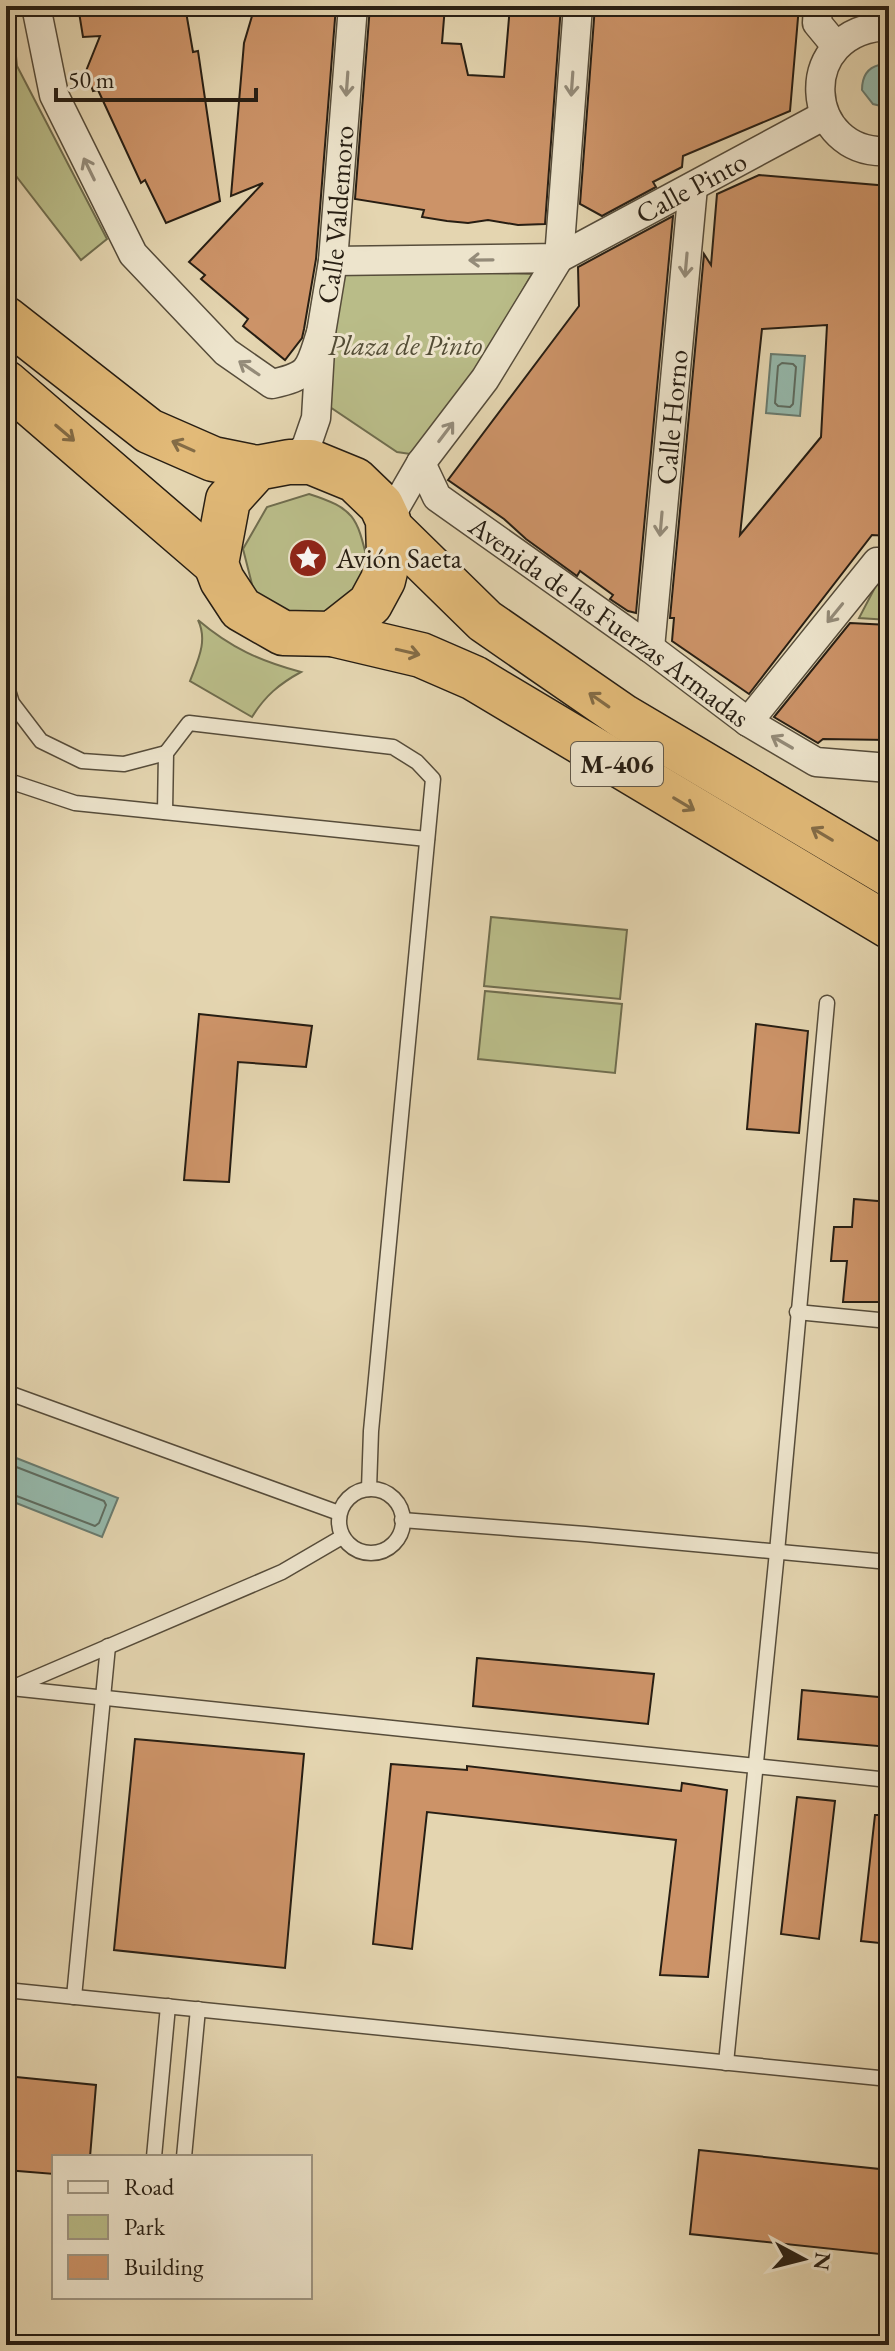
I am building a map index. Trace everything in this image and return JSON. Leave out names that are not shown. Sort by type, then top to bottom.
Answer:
[{"type":"highway","name":"M-406","points":[[6,319],[149,431],[213,459],[273,465],[311,462],[355,480],[381,505],[389,524],[485,621],[624,717],[889,874]]},
{"type":"highway","name":"M-406","points":[[6,383],[216,564],[222,580],[241,609],[283,633],[332,634],[421,655],[474,678],[889,926]]},
{"type":"highway","points":[[216,564],[228,500],[273,465]]},
{"type":"highway","points":[[332,634],[370,604],[383,580],[389,555],[389,524]]},
{"type":"street","points":[[36,6],[54,95],[133,254],[226,352],[272,384],[298,378],[310,367],[321,333]]},
{"type":"street","name":"Calle Valdemoro","points":[[273,465],[306,447],[316,418],[321,333],[333,261],[353,6]]},
{"type":"street","points":[[389,524],[421,463],[485,379],[559,258],[578,6]]},
{"type":"street","points":[[818,6],[817,23],[836,46]]},
{"type":"street","points":[[889,26],[869,27],[852,34],[836,46],[825,62],[820,81],[825,115],[835,131],[850,143],[867,150],[889,151]]},
{"type":"street","name":"Calle Pinto","points":[[559,258],[825,115]]},
{"type":"street","name":"Calle Horno","points":[[650,648],[693,187]]},
{"type":"street","points":[[333,261],[559,258]]},
{"type":"street","name":"Avenida de las Fuerzas Armadas","points":[[421,463],[437,497],[650,648],[748,722],[816,762],[889,768]]},
{"type":"street","points":[[748,722],[877,562],[889,563]]},
{"type":"lane","points":[[6,684],[12,703],[41,741],[82,761],[124,764],[166,753]]},
{"type":"lane","points":[[165,812],[166,753],[189,723],[393,747],[417,762],[433,779],[371,1431],[369,1489]]},
{"type":"lane","points":[[6,780],[75,803],[427,839]]},
{"type":"lane","points":[[726,2063],[827,1003]]},
{"type":"lane","points":[[797,1312],[889,1321]]},
{"type":"lane","points":[[6,1392],[339,1513]]},
{"type":"lane","points":[[369,1489],[381,1490],[397,1501],[403,1528],[398,1539],[386,1550],[373,1554],[350,1546],[339,1529],[339,1513],[347,1499],[358,1491],[369,1489]]},
{"type":"lane","points":[[402,1520],[889,1562]]},
{"type":"lane","points":[[8,1689],[282,1572],[342,1537]]},
{"type":"lane","points":[[74,1997],[108,1646]]},
{"type":"lane","points":[[8,1689],[889,1780]]},
{"type":"lane","points":[[6,1990],[889,2079]]},
{"type":"lane","points":[[154,2155],[168,2006]]},
{"type":"lane","points":[[184,2155],[198,2009]]},
{"type":"green space","points":[[6,6],[11,6],[17,66],[107,239],[81,260],[6,163]]},
{"type":"green space","name":"Plaza de Pinto","points":[[341,272],[532,274],[475,373],[417,455],[397,452],[327,405]]},
{"type":"green space","points":[[309,494],[325,499],[352,517],[361,535],[368,563],[341,611],[296,621],[255,596],[243,549],[267,507]]},
{"type":"green space","points":[[881,576],[889,576],[889,620],[859,618]]},
{"type":"green space","points":[[198,620],[246,652],[301,672],[273,691],[252,717],[190,681],[202,643]]},
{"type":"green space","points":[[491,917],[627,930],[620,999],[484,986]]},
{"type":"green space","points":[[485,991],[622,1004],[615,1073],[478,1059]]},
{"type":"water","points":[[879,65],[889,67],[889,108],[873,104],[862,90],[866,74]]},
{"type":"water","points":[[771,354],[805,356],[800,416],[766,413]]},
{"type":"water","points":[[6,1454],[118,1498],[102,1537],[6,1499]]},
{"type":"building","points":[[78,6],[185,6],[193,52],[198,51],[220,201],[166,223],[145,180],[141,183],[98,90],[93,91],[86,71],[100,36],[83,37]]},
{"type":"building","points":[[255,6],[336,6],[316,259],[302,338],[285,360],[243,326],[248,319],[201,279],[205,275],[189,262],[263,183],[231,196],[244,43]]},
{"type":"building","points":[[370,6],[445,6],[442,43],[461,44],[468,75],[504,77],[510,6],[561,6],[545,224],[447,221],[422,217],[424,210],[355,199]]},
{"type":"building","points":[[595,6],[799,6],[790,111],[683,156],[682,167],[653,182],[656,187],[602,216],[580,204]]},
{"type":"building","points":[[759,175],[889,186],[889,536],[872,535],[749,694],[672,641],[674,618],[670,618],[704,254],[711,265],[717,194]],"holes":[[[827,325],[821,437],[740,535],[762,329]]]},
{"type":"building","points":[[673,216],[636,613],[610,599],[613,595],[580,571],[577,576],[448,480],[579,306],[578,267]]},
{"type":"building","points":[[850,623],[889,625],[889,740],[823,739],[818,743],[774,717]]},
{"type":"building","points":[[199,1014],[312,1026],[306,1067],[238,1062],[229,1182],[184,1180]]},
{"type":"building","points":[[756,1024],[808,1031],[799,1133],[747,1129]]},
{"type":"building","points":[[854,1199],[889,1202],[889,1302],[843,1302],[847,1261],[831,1261],[834,1227],[852,1227]]},
{"type":"building","points":[[477,1658],[654,1674],[648,1724],[473,1706]]},
{"type":"building","points":[[802,1690],[889,1698],[889,1747],[798,1739]]},
{"type":"building","points":[[135,1739],[304,1754],[285,1968],[114,1950]]},
{"type":"building","points":[[391,1764],[467,1770],[467,1766],[681,1791],[682,1783],[727,1790],[708,1977],[660,1975],[676,1840],[427,1812],[412,1949],[373,1944]]},
{"type":"building","points":[[797,1797],[835,1801],[819,1939],[781,1934]]},
{"type":"building","points":[[875,1815],[889,1815],[889,1944],[861,1941]]},
{"type":"building","points":[[6,2076],[96,2085],[90,2155],[52,2155],[52,2174],[6,2170]]},
{"type":"building","points":[[699,2150],[889,2170],[889,2255],[690,2234]]},
{"type":"place","name":"Avión Saeta","points":[[308,558]]}]
